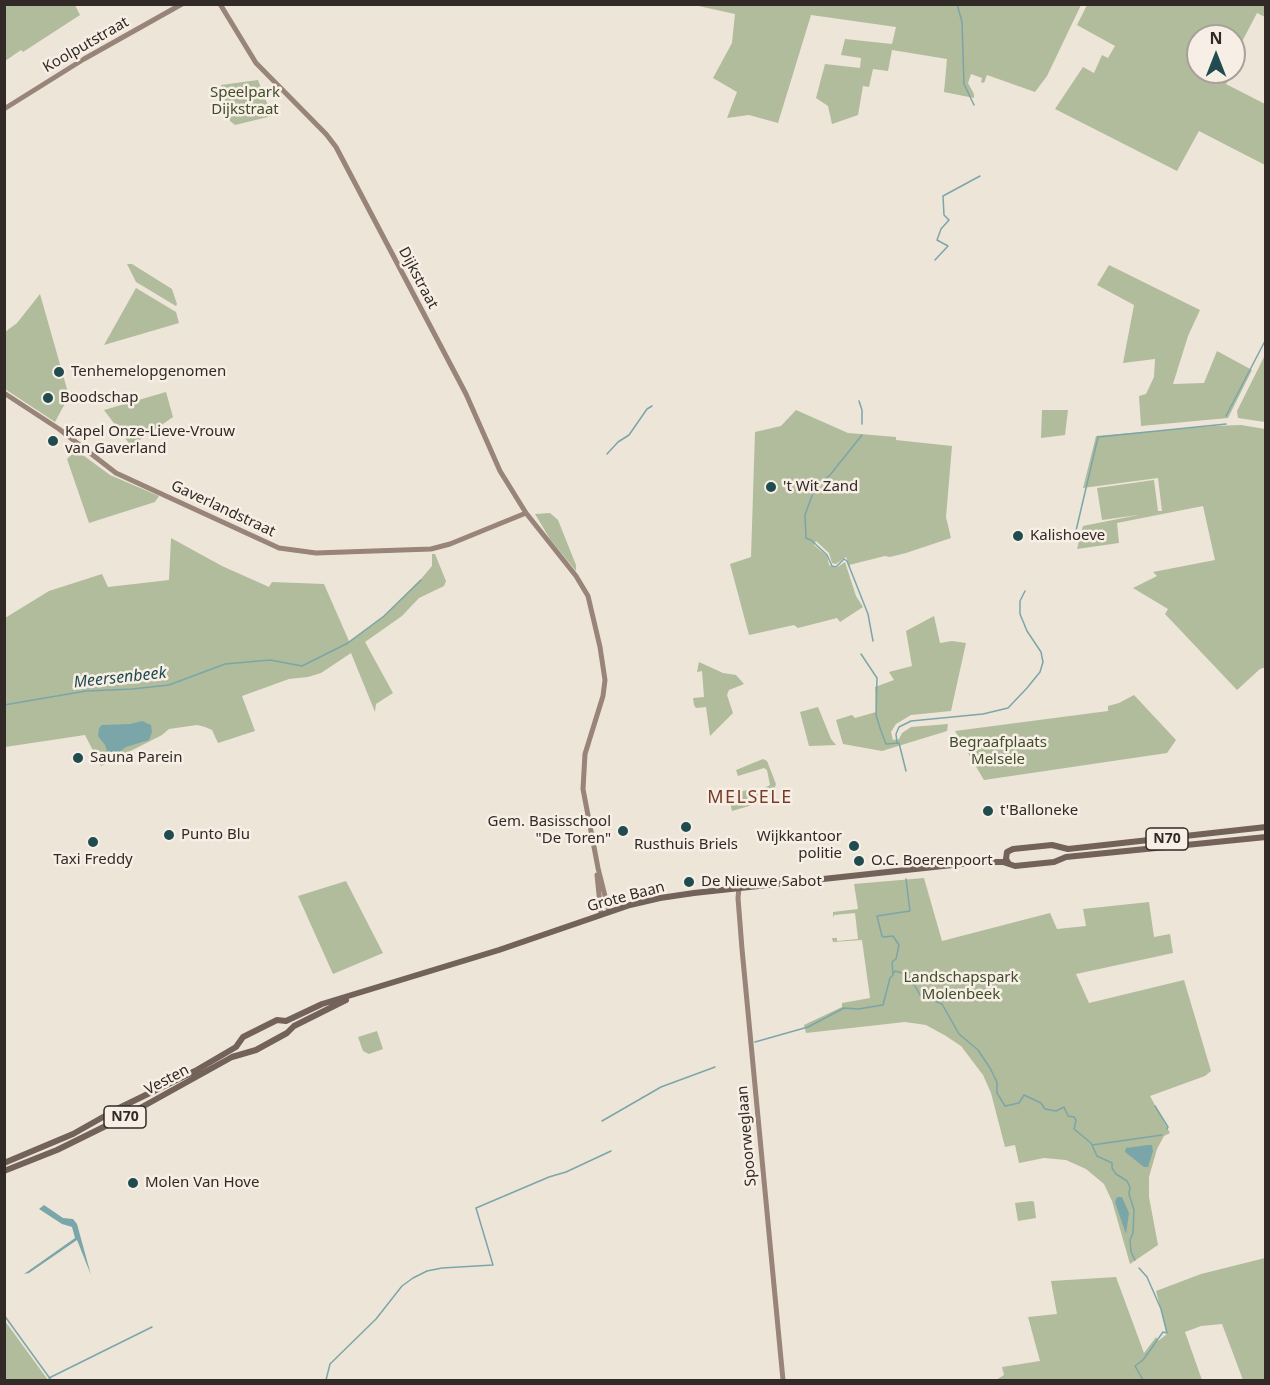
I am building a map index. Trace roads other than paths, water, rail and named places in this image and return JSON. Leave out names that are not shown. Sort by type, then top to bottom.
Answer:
[{"type":"main road","name":"Grote Baan","points":[[360,993],[499,950],[601,914],[660,898],[980,862],[998,859],[1013,849],[1052,845],[1075,848],[1266,827]]},
{"type":"main road","name":"Grote Baan","points":[[980,862],[1002,862],[1015,866],[1053,862],[1059,859],[1266,837]]},
{"type":"main road","points":[[1058,847],[1061,853],[1059,859]]},
{"type":"main road","points":[[1006,854],[1009,864]]},
{"type":"main road","name":"Vesten","points":[[4,1163],[73,1134],[119,1108],[195,1071],[236,1047],[243,1037],[277,1020],[286,1020],[360,993]]},
{"type":"main road","name":"Vesten","points":[[4,1171],[57,1150],[124,1118],[232,1057],[256,1050],[287,1034],[289,1029],[327,1006]]},
{"type":"main road","points":[[286,1020],[289,1029]]},
{"type":"main road","points":[[236,1047],[241,1054]]},
{"type":"street","name":"Koolputstraat","points":[[4,110],[84,58],[182,4]]},
{"type":"street","name":"Dijkstraat","points":[[220,4],[256,63],[336,147],[466,394],[500,471],[526,513],[576,576],[591,606],[604,671],[605,688],[585,754],[582,778],[598,868]]},
{"type":"street","name":"Gaverlandstraat","points":[[4,393],[59,429],[117,473],[279,548],[316,553],[431,549],[450,544],[526,513]]},
{"type":"street","points":[[598,868],[609,912]]},
{"type":"street","points":[[598,868],[601,914]]},
{"type":"street","name":"Spoorweglaan","points":[[739,888],[742,949],[783,1380]]},
{"type":"water","points":[[142,721],[151,725],[152,732],[149,740],[126,747],[113,757],[108,754],[98,736],[102,725]]},
{"type":"water","points":[[1152,1145],[1153,1151],[1148,1167],[1144,1167],[1125,1152],[1126,1148]]},
{"type":"water","points":[[1117,1197],[1122,1197],[1129,1213],[1126,1234],[1115,1202]]},
{"type":"water","points":[[44,1205],[63,1218],[73,1219],[77,1224],[91,1275],[77,1240],[29,1273],[24,1274],[75,1238],[72,1227],[62,1224],[39,1209]]},
{"type":"waterway","points":[[957,4],[962,22],[964,84],[974,105]]},
{"type":"waterway","points":[[935,260],[948,246],[937,240],[941,229],[949,220],[944,215],[943,196],[980,176]]},
{"type":"waterway","points":[[1226,416],[1266,339]]},
{"type":"waterway","points":[[859,401],[862,410],[862,424]]},
{"type":"waterway","name":"Meersenbeek","points":[[607,454],[618,442],[629,435],[647,409],[652,406]]},
{"type":"waterway","points":[[1075,535],[1098,437],[1226,424]]},
{"type":"waterway","points":[[816,487],[830,475],[862,435]]},
{"type":"waterway","points":[[814,490],[805,515],[806,538],[827,555],[832,566],[836,567],[844,559],[847,561],[868,614],[873,641]]},
{"type":"waterway","name":"Meersenbeek","points":[[4,705],[86,691],[169,685],[225,664],[270,660],[302,666],[348,643],[384,616],[421,580]]},
{"type":"waterway","points":[[897,743],[896,734],[899,727],[911,721],[983,714],[1008,708],[1027,688],[1040,672],[1043,662],[1041,652],[1027,631],[1020,614],[1020,601],[1025,591]]},
{"type":"waterway","points":[[861,654],[877,678],[876,715],[881,731],[886,744],[899,743],[906,771]]},
{"type":"waterway","points":[[893,974],[892,962],[896,959],[899,945],[893,936],[882,936],[877,916],[910,911],[906,879]]},
{"type":"waterway","points":[[893,974],[895,971],[902,973],[911,979],[920,995],[942,1004],[959,1034],[978,1050],[990,1068],[997,1082],[997,1093],[1005,1106],[1019,1103],[1024,1095],[1041,1103],[1045,1109],[1056,1111],[1064,1107],[1068,1116],[1074,1117],[1076,1120],[1074,1129],[1091,1143],[1097,1156],[1112,1163],[1116,1174],[1127,1181],[1130,1187],[1129,1194],[1134,1210],[1133,1233],[1130,1240],[1131,1252],[1135,1260]]},
{"type":"waterway","points":[[755,1042],[808,1027],[844,1008],[858,1009],[883,1005],[890,978],[893,975]]},
{"type":"waterway","points":[[602,1121],[661,1087],[715,1067]]},
{"type":"waterway","points":[[1155,1106],[1168,1127],[1167,1129]]},
{"type":"waterway","points":[[1092,1145],[1162,1135]]},
{"type":"waterway","points":[[326,1380],[330,1364],[376,1319],[402,1286],[413,1278],[427,1271],[442,1268],[493,1265],[476,1208],[566,1172],[611,1151]]},
{"type":"waterway","points":[[1139,1268],[1147,1277],[1161,1309],[1167,1333],[1163,1332],[1143,1360],[1135,1366],[1143,1380]]},
{"type":"waterway","points":[[4,1315],[51,1380]]},
{"type":"waterway","points":[[49,1378],[152,1327]]},
{"type":"place","name":"Tenhemelopgenomen","points":[[59,372]]},
{"type":"place","name":"Boodschap","points":[[48,398]]},
{"type":"place","name":"Kapel Onze-Lieve-Vrouw van Gaverland","points":[[53,441]]},
{"type":"place","name":"'t Wit Zand","points":[[771,487]]},
{"type":"place","name":"Kalishoeve","points":[[1018,536]]},
{"type":"place","name":"Sauna Parein","points":[[78,758]]},
{"type":"place","name":"t'Balloneke","points":[[988,811]]},
{"type":"place","name":"Rusthuis Briels","points":[[686,827]]},
{"type":"place","name":"Gem. Basisschool \"De Toren\"","points":[[623,831]]},
{"type":"place","name":"Punto Blu","points":[[169,835]]},
{"type":"place","name":"Taxi Freddy","points":[[93,842]]},
{"type":"place","name":"Wijkkantoor politie","points":[[854,846]]},
{"type":"place","name":"O.C. Boerenpoort","points":[[859,861]]},
{"type":"place","name":"De Nieuwe Sabot","points":[[689,882]]},
{"type":"place","name":"Molen Van Hove","points":[[133,1183]]},
{"type":"district","name":"MELSELE","points":[[750,798]]},
{"type":"park label","name":"Speelpark Dijkstraat","points":[[245,102]]},
{"type":"park label","name":"Begraafplaats Melsele","points":[[998,752]]},
{"type":"park label","name":"Landschapspark Molenbeek","points":[[961,986]]}]
